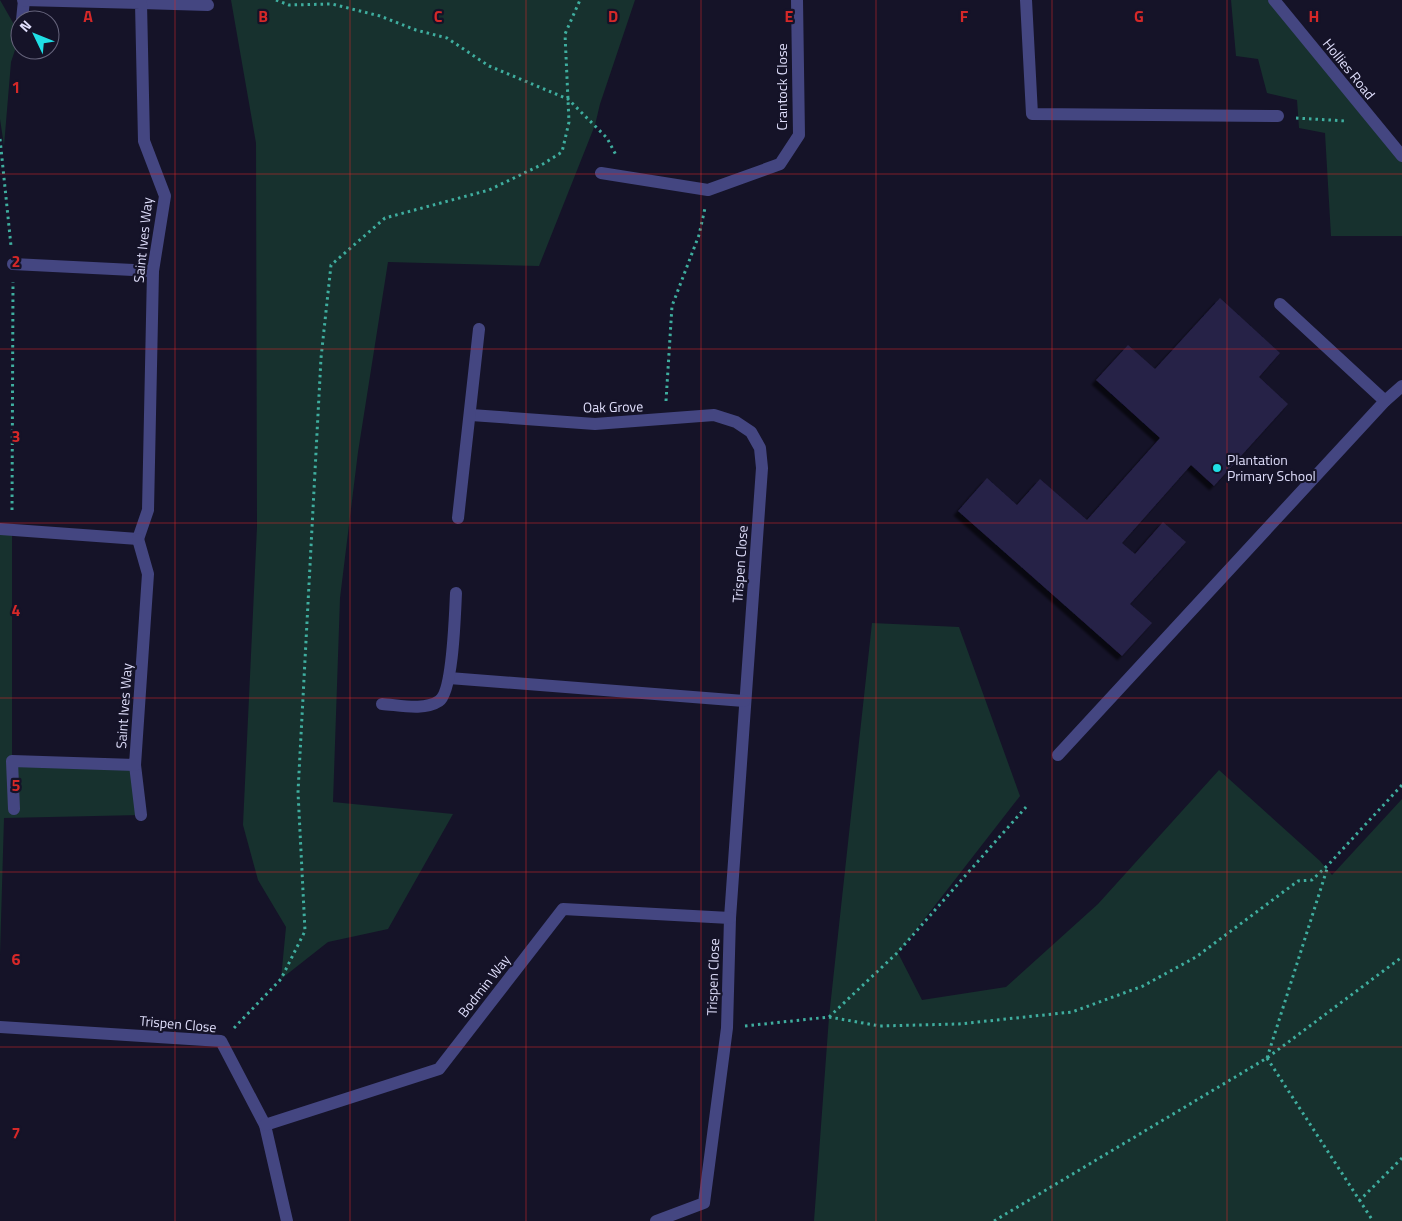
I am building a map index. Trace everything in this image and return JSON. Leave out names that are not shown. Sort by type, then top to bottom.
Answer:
[{"type":"street","points":[[23,0],[208,5]]},
{"type":"street","name":"Crantock Close","points":[[601,173],[708,190],[780,164],[798,135],[796,0]]},
{"type":"street","points":[[1026,0],[1032,114],[1278,116]]},
{"type":"street","name":"Hollies Road","points":[[1274,0],[1402,156]]},
{"type":"street","name":"Saint Ives Way","points":[[14,809],[12,761],[135,765],[148,574],[138,539],[148,510],[153,271],[165,196],[144,141],[141,4]]},
{"type":"street","points":[[13,264],[153,271]]},
{"type":"street","points":[[1280,304],[1385,400]]},
{"type":"street","points":[[458,518],[471,415],[479,329]]},
{"type":"street","points":[[1058,755],[1385,400],[1402,386]]},
{"type":"street","name":"Oak Grove","points":[[471,415],[595,424],[714,415],[736,422],[751,432]]},
{"type":"street","name":"Trispen Close","points":[[656,1221],[704,1203],[727,1028],[730,918],[762,468],[760,448],[751,432]]},
{"type":"street","points":[[6,529],[138,539]]},
{"type":"street","points":[[382,704],[428,706],[440,701],[446,694],[450,678],[456,593]]},
{"type":"street","points":[[450,678],[744,701]]},
{"type":"street","points":[[135,765],[141,815]]},
{"type":"street","name":"Bodmin Way","points":[[265,1125],[439,1069],[563,908],[730,918]]},
{"type":"street","name":"Trispen Close","points":[[0,1027],[221,1041],[265,1125],[287,1221]]},
{"type":"path","points":[[276,0],[289,5],[332,4],[380,16],[416,30],[447,38],[488,66],[568,99],[607,138],[628,177]]},
{"type":"path","points":[[221,1041],[281,979],[305,931],[298,792],[321,358],[331,265],[385,218],[489,190],[543,164],[562,152],[569,122],[565,34],[580,0]]},
{"type":"path","points":[[1278,116],[1346,121]]},
{"type":"path","points":[[0,139],[13,264],[6,529]]},
{"type":"path","points":[[664,420],[672,306],[699,235],[708,190]]},
{"type":"path","points":[[727,1028],[829,1017],[880,1026],[959,1024],[1072,1012],[1143,986],[1196,957],[1274,897],[1298,881],[1312,880],[1402,785]]},
{"type":"path","points":[[829,1017],[897,953],[1026,807]]},
{"type":"path","points":[[1267,1058],[1328,865]]},
{"type":"path","points":[[994,1221],[1267,1058],[1402,957]]},
{"type":"path","points":[[1267,1058],[1373,1221]]},
{"type":"path","points":[[1359,1201],[1402,1158]]},
{"type":"green space","points":[[0,0],[10,18],[10,60],[12,60],[4,146],[0,119]]},
{"type":"green space","points":[[231,0],[635,0],[600,104],[595,125],[539,266],[388,262],[358,452],[340,598],[333,802],[453,814],[388,929],[328,942],[281,979],[286,927],[258,880],[243,825],[257,527],[256,143]]},
{"type":"green space","points":[[1231,0],[1274,0],[1402,152],[1402,236],[1331,236],[1325,133],[1299,128],[1297,100],[1267,93],[1258,59],[1236,56]]},
{"type":"green space","points":[[0,529],[12,529],[12,761],[135,765],[141,815],[4,818],[0,955]]},
{"type":"green space","points":[[872,623],[959,627],[1020,796],[898,953],[922,1000],[1006,987],[1098,904],[1219,770],[1320,861],[1332,875],[1402,799],[1402,1221],[814,1221],[829,1017]]},
{"type":"building","points":[[1220,298],[1280,353],[1259,377],[1288,404],[1214,486],[1191,465],[1122,543],[1135,554],[1163,522],[1186,542],[1130,604],[1152,623],[1122,656],[958,511],[987,478],[1017,505],[1040,479],[1087,520],[1160,438],[1096,380],[1128,345],[1155,369]]},
{"type":"place","name":"Plantation Primary School","points":[[1217,468]]}]
